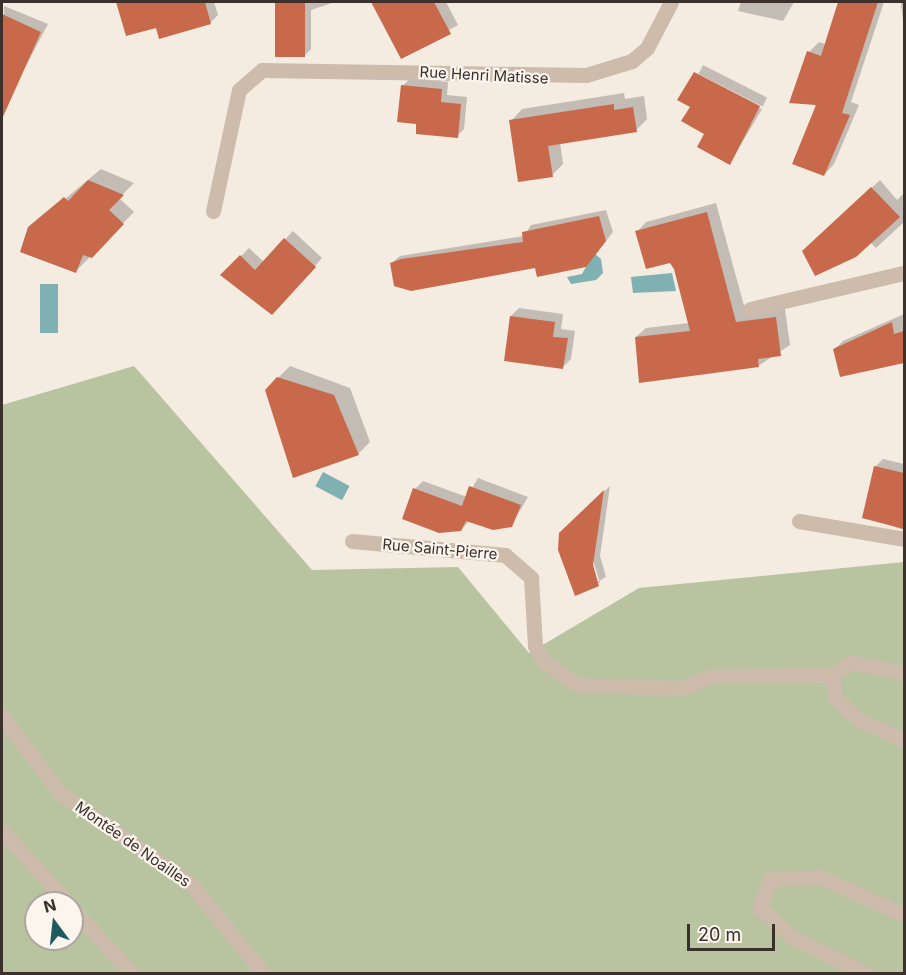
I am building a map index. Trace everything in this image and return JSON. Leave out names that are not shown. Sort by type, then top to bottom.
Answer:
[{"type":"street","name":"Rue Henri Matisse","points":[[213,211],[239,90],[262,70],[586,75],[632,62],[646,48],[671,2]]},
{"type":"street","points":[[750,309],[904,273]]},
{"type":"street","points":[[799,521],[904,539]]},
{"type":"street","name":"Rue Saint-Pierre","points":[[352,541],[506,555],[531,578],[535,646],[544,662],[578,685],[683,688],[710,676],[833,675]]},
{"type":"street","points":[[904,673],[851,662],[833,675],[834,697],[861,721],[904,740]]},
{"type":"street","name":"Montée de Noailles","points":[[2,717],[60,793],[191,884],[264,974]]},
{"type":"street","points":[[2,831],[57,891]]},
{"type":"street","points":[[867,974],[790,936],[759,907],[771,879],[820,876],[904,915]]},
{"type":"street","points":[[84,921],[132,974]]},
{"type":"green space","points":[[134,366],[312,570],[458,567],[529,653],[639,588],[904,562],[904,973],[2,974],[2,405]]},
{"type":"water","points":[[594,253],[601,259],[603,273],[596,280],[571,284],[567,277],[582,274]]},
{"type":"water","points":[[672,273],[676,291],[633,293],[631,277]]},
{"type":"water","points":[[40,284],[58,284],[58,333],[40,333]]},
{"type":"water","points":[[323,472],[349,486],[342,500],[315,486]]},
{"type":"building","points":[[116,2],[205,2],[211,24],[159,39],[156,28],[126,36]]},
{"type":"building","points":[[275,2],[305,2],[305,57],[275,57]]},
{"type":"building","points":[[371,2],[434,2],[451,34],[401,59]]},
{"type":"building","points":[[838,2],[878,2],[842,113],[850,115],[824,176],[792,164],[816,105],[789,103],[807,51],[821,56]]},
{"type":"building","points":[[2,14],[41,32],[2,119]]},
{"type":"building","points":[[694,72],[760,106],[730,165],[697,147],[704,134],[681,121],[690,107],[677,100]]},
{"type":"building","points":[[401,85],[442,89],[441,102],[461,104],[458,138],[416,134],[416,124],[397,122]]},
{"type":"building","points":[[614,104],[614,110],[633,107],[637,132],[548,146],[553,177],[518,182],[509,120]]},
{"type":"building","points":[[88,180],[124,195],[109,210],[124,224],[92,258],[83,255],[76,273],[20,252],[28,227],[64,197],[68,201]]},
{"type":"building","points":[[871,187],[900,217],[856,257],[815,276],[802,251]]},
{"type":"building","points":[[707,212],[736,322],[776,317],[781,356],[758,359],[759,367],[639,383],[635,337],[690,331],[674,269],[670,263],[646,269],[635,231]]},
{"type":"building","points":[[599,216],[606,241],[586,267],[537,277],[535,268],[411,291],[394,286],[390,263],[401,259],[523,242],[522,232]]},
{"type":"building","points":[[284,238],[316,267],[272,315],[220,275],[240,255],[255,270]]},
{"type":"building","points":[[510,316],[555,322],[553,337],[568,338],[563,369],[504,361]]},
{"type":"building","points":[[892,322],[894,334],[904,331],[904,363],[840,377],[833,349]]},
{"type":"building","points":[[277,377],[334,395],[359,455],[293,478],[265,390]]},
{"type":"building","points":[[874,466],[904,473],[904,529],[862,518]]},
{"type":"building","points":[[469,486],[521,505],[512,527],[493,530],[466,521],[461,531],[439,533],[402,519],[413,488],[462,506]]},
{"type":"building","points":[[604,490],[593,565],[599,586],[575,596],[558,550],[559,533]]}]
